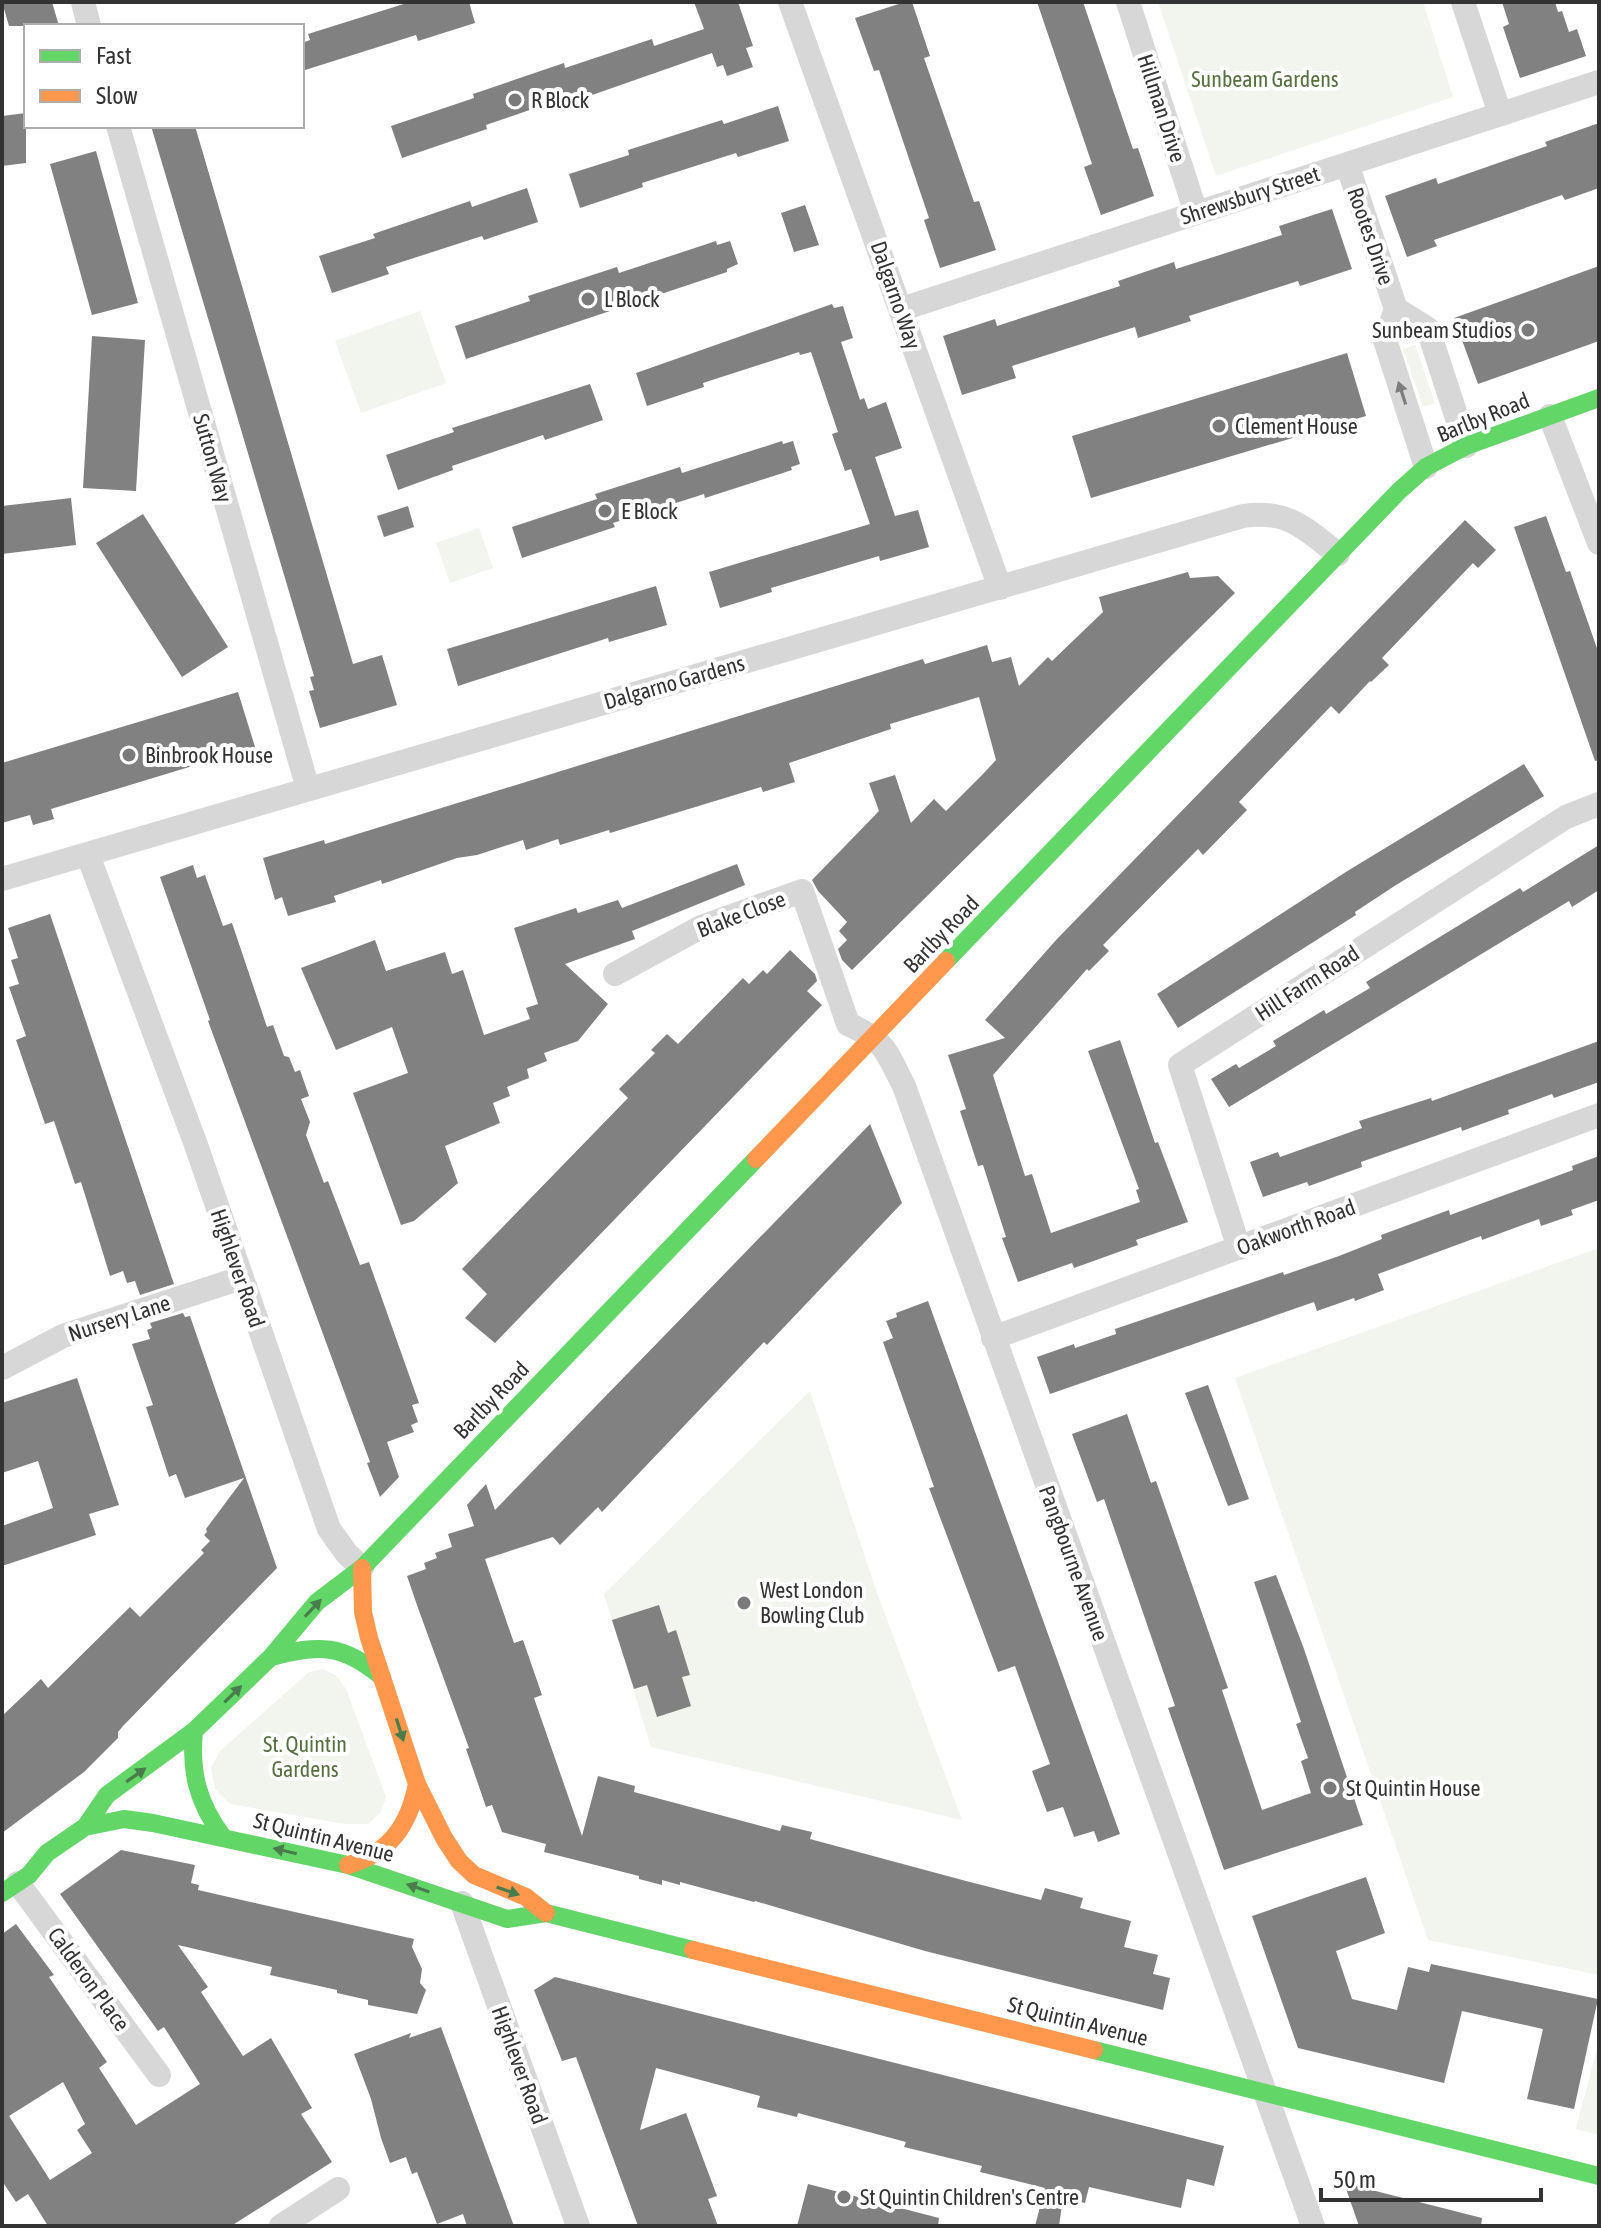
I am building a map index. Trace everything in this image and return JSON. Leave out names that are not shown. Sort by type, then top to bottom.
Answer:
[{"type":"main road","name":"Barlby Road","points":[[362,1568],[1399,491],[1426,467],[1466,446],[1599,398]]},
{"type":"main road","points":[[10,1888],[29,1875],[47,1853],[85,1827],[107,1795],[194,1731],[271,1657],[317,1602],[362,1568]]},
{"type":"main road","points":[[348,1865],[365,1862],[378,1855],[393,1839],[408,1820],[417,1784],[363,1612],[362,1568]]},
{"type":"main road","points":[[271,1657],[303,1647],[328,1647],[351,1653],[382,1677]]},
{"type":"main road","points":[[194,1731],[191,1768],[194,1784],[204,1812],[223,1837]]},
{"type":"main road","name":"St Quintin Avenue","points":[[417,1784],[459,1861],[474,1875],[526,1897],[546,1913]]},
{"type":"main road","name":"St Quintin Avenue","points":[[85,1827],[124,1819],[348,1865],[507,1919],[546,1913],[1599,2176]]},
{"type":"street","points":[[83,2],[88,24]]},
{"type":"street","name":"Dalgarno Way","points":[[790,2],[1000,588]]},
{"type":"street","name":"Hillman Drive","points":[[1128,2],[1196,213]]},
{"type":"street","points":[[1463,2],[1500,114]]},
{"type":"street","name":"Shrewsbury Street","points":[[902,309],[1599,82]]},
{"type":"street","name":"Sutton Way","points":[[119,128],[308,789]]},
{"type":"street","name":"Rootes Drive","points":[[1347,164],[1396,309],[1385,340],[1426,467]]},
{"type":"street","name":"Rootes Drive","points":[[1396,309],[1428,329],[1466,446]]},
{"type":"street","points":[[1550,416],[1599,543]]},
{"type":"street","name":"Dalgarno Gardens","points":[[2,879],[1243,516],[1264,513],[1281,515],[1338,554]]},
{"type":"street","name":"Hill Farm Road","points":[[1239,1248],[1180,1065],[1566,817],[1599,804]]},
{"type":"street","name":"Highlever Road","points":[[88,855],[196,1145],[329,1529],[347,1554],[362,1568]]},
{"type":"street","name":"Blake Close","points":[[615,974],[701,927],[802,891],[848,1024],[875,1037]]},
{"type":"street","name":"Pangbourne Avenue","points":[[875,1037],[889,1055],[904,1086],[1313,2226]]},
{"type":"street","name":"Oakworth Road","points":[[993,1338],[1599,1115]]},
{"type":"street","name":"Nursery Lane","points":[[2,1368],[63,1336],[241,1278]]},
{"type":"street","name":"Calderon Place","points":[[10,1888],[159,2075]]},
{"type":"street","name":"Highlever Road","points":[[462,1903],[578,2226]]},
{"type":"street","points":[[281,2226],[338,2189]]},
{"type":"green space","name":"Sunbeam Gardens","points":[[1158,2],[1423,2],[1453,97],[1216,176]]},
{"type":"green space","points":[[420,311],[446,383],[361,413],[335,341]]},
{"type":"green space","points":[[1415,345],[1435,403],[1423,407],[1403,349]]},
{"type":"green space","points":[[479,528],[493,568],[450,583],[436,543]]},
{"type":"green space","points":[[1599,1248],[1599,1975],[1428,1940],[1235,1378]]},
{"type":"green space","name":"West London Bowling Club","points":[[810,1391],[876,1590],[962,1820],[651,1747],[604,1594]]},
{"type":"green space","name":"St. Quintin Gardens","points":[[323,1669],[337,1676],[346,1689],[386,1797],[381,1812],[368,1824],[345,1824],[230,1804],[215,1789],[211,1768],[220,1751],[309,1672]]},
{"type":"green space","points":[[1599,2040],[1599,2135],[1576,2129]]},
{"type":"building","points":[[2,2],[52,2],[58,24],[24,24],[9,26]]},
{"type":"building","points":[[410,2],[469,2],[475,23],[418,41],[416,35],[304,70],[304,42],[310,40],[308,34]]},
{"type":"building","name":"R Block","points":[[694,2],[738,2],[753,46],[746,48],[753,67],[727,76],[723,65],[717,67],[712,53],[575,101],[573,95],[402,158],[391,126],[564,63],[565,68],[652,39],[654,46],[704,29]]},
{"type":"building","points":[[912,2],[930,56],[924,58],[974,202],[979,201],[996,250],[940,268],[924,220],[929,218],[879,70],[874,71],[855,18]]},
{"type":"building","points":[[1037,2],[1083,2],[1133,149],[1138,148],[1154,196],[1101,215],[1084,167],[1092,164]]},
{"type":"building","points":[[1502,2],[1555,2],[1558,12],[1562,11],[1569,32],[1577,29],[1586,56],[1520,78],[1503,27],[1509,24]]},
{"type":"building","points":[[778,106],[789,141],[738,157],[736,153],[642,183],[643,187],[580,208],[569,174],[629,155],[628,150]]},
{"type":"building","points":[[24,113],[26,163],[2,166],[2,116]]},
{"type":"building","points":[[1599,123],[1599,188],[1565,200],[1562,195],[1434,240],[1437,246],[1407,257],[1385,196],[1436,178],[1438,184],[1547,146],[1545,142]]},
{"type":"building","points":[[152,128],[196,128],[353,664],[382,655],[397,705],[320,728],[309,691],[314,690],[310,677],[314,676]]},
{"type":"building","points":[[96,151],[138,303],[92,315],[50,164]]},
{"type":"building","points":[[527,188],[538,222],[484,240],[482,236],[386,267],[389,274],[332,293],[319,256],[470,201],[472,207]]},
{"type":"building","points":[[805,205],[819,245],[794,252],[781,213]]},
{"type":"building","points":[[1332,209],[1352,269],[1300,286],[1298,281],[1189,316],[1191,321],[1138,338],[1135,327],[1012,366],[1016,378],[962,395],[943,336],[995,319],[997,326],[1120,286],[1118,281],[1174,262],[1176,269],[1282,235],[1279,226]]},
{"type":"building","name":"L Block","points":[[716,241],[717,245],[730,241],[738,264],[727,269],[727,272],[466,359],[455,326],[530,301],[528,296],[617,267],[619,273]]},
{"type":"building","name":"Sunbeam Studios","points":[[1599,266],[1599,341],[1478,384],[1454,318]]},
{"type":"building","points":[[832,304],[834,308],[843,306],[853,338],[841,342],[860,400],[864,398],[868,409],[886,402],[902,448],[875,457],[895,516],[918,510],[929,547],[880,561],[879,556],[771,588],[772,592],[720,608],[709,572],[870,524],[851,469],[845,471],[832,434],[838,432],[811,352],[800,355],[799,352],[703,383],[704,387],[647,406],[636,373]]},
{"type":"building","points":[[92,336],[145,340],[136,491],[83,488]]},
{"type":"building","name":"Clement House","points":[[1347,353],[1366,416],[1091,498],[1072,436]]},
{"type":"building","points":[[590,384],[603,420],[545,440],[543,435],[452,466],[453,470],[398,490],[386,455],[454,432],[452,428]]},
{"type":"building","name":"E Block","points":[[782,441],[783,444],[793,441],[800,464],[791,467],[792,470],[613,523],[615,527],[522,558],[512,527],[597,499],[595,494],[680,467],[682,473]]},
{"type":"building","points":[[71,498],[76,545],[2,554],[2,506]]},
{"type":"building","points":[[408,506],[414,527],[384,537],[377,516]]},
{"type":"building","points":[[143,514],[228,647],[182,677],[96,543]]},
{"type":"building","points":[[1546,516],[1566,572],[1570,571],[1599,654],[1599,760],[1595,761],[1514,527]]},
{"type":"building","points":[[1465,520],[1496,550],[1478,568],[1473,563],[1382,658],[1389,665],[1339,714],[1331,706],[1239,802],[1247,810],[1203,855],[1198,849],[1103,945],[1109,951],[1089,971],[1087,969],[993,1075],[1025,1176],[1032,1174],[1051,1233],[1140,1202],[1136,1190],[1139,1189],[1088,1051],[1120,1040],[1155,1143],[1158,1142],[1188,1222],[1136,1240],[1138,1245],[1074,1268],[1072,1263],[1018,1282],[1002,1238],[1006,1237],[983,1165],[978,1166],[960,1111],[966,1109],[948,1055],[1005,1038],[985,1020],[1057,939]]},
{"type":"building","points":[[1188,572],[1190,578],[1218,576],[1235,593],[852,970],[842,960],[838,949],[847,940],[839,931],[847,922],[818,891],[812,880],[879,811],[869,783],[895,775],[911,823],[934,799],[946,811],[996,760],[979,697],[890,724],[891,729],[789,763],[795,782],[763,792],[761,787],[560,845],[558,839],[526,850],[523,840],[457,858],[382,884],[381,880],[334,896],[336,902],[288,916],[282,897],[275,900],[263,858],[324,840],[325,844],[923,659],[925,664],[987,645],[992,662],[1011,657],[1019,686],[1048,657],[1052,661],[1103,612],[1099,597]]},
{"type":"building","points":[[656,586],[667,625],[609,642],[608,638],[458,686],[447,649]]},
{"type":"building","name":"Binbrook House","points":[[238,692],[255,747],[51,809],[54,819],[33,825],[30,815],[2,823],[2,763]]},
{"type":"building","points":[[1524,764],[1544,796],[1396,885],[1355,912],[1356,915],[1178,1028],[1157,994],[1349,870]]},
{"type":"building","points":[[1599,845],[1599,890],[1572,907],[1569,901],[1229,1107],[1211,1079],[1236,1064],[1239,1068],[1276,1046],[1273,1041],[1324,1010],[1326,1014],[1370,988],[1366,982],[1520,888],[1523,892]]},
{"type":"building","points":[[737,864],[745,885],[632,931],[635,939],[565,964],[608,1004],[578,1041],[544,1053],[547,1061],[527,1069],[529,1078],[507,1087],[510,1096],[493,1103],[500,1123],[445,1146],[458,1183],[414,1221],[401,1225],[353,1093],[408,1073],[392,1027],[336,1050],[301,968],[375,940],[386,971],[445,952],[452,974],[463,970],[484,1035],[530,1019],[526,1008],[538,1004],[514,928],[576,908],[578,913],[618,900],[622,908]]},
{"type":"building","points":[[193,865],[197,878],[205,875],[223,926],[232,923],[267,1027],[273,1025],[284,1056],[289,1057],[295,1072],[300,1070],[309,1096],[301,1099],[310,1122],[306,1135],[324,1183],[328,1181],[360,1265],[369,1262],[419,1403],[412,1405],[418,1422],[411,1425],[414,1432],[387,1442],[399,1477],[380,1497],[367,1463],[370,1462],[208,1021],[160,877]]},
{"type":"building","points":[[50,914],[174,1284],[140,1295],[135,1281],[127,1283],[123,1271],[110,1276],[81,1182],[75,1184],[54,1121],[45,1124],[16,1040],[26,1036],[9,987],[19,984],[11,960],[18,958],[8,928]]},
{"type":"building","points":[[790,950],[815,974],[817,981],[807,991],[822,1005],[495,1343],[465,1318],[487,1294],[462,1269],[628,1098],[619,1089],[655,1053],[651,1050],[667,1034],[678,1044],[743,978],[749,984],[763,970],[767,974]]},
{"type":"building","points":[[1599,1041],[1599,1082],[1554,1098],[1552,1094],[1462,1131],[1461,1127],[1361,1162],[1362,1167],[1309,1186],[1307,1182],[1263,1197],[1250,1162],[1278,1152],[1280,1157],[1362,1128],[1359,1121],[1431,1098],[1432,1101]]},
{"type":"building","points":[[870,1124],[902,1203],[602,1512],[598,1507],[560,1545],[553,1537],[485,1559],[514,1643],[523,1640],[542,1695],[534,1698],[582,1836],[598,1776],[635,1786],[634,1792],[780,1831],[782,1825],[812,1832],[810,1839],[1041,1900],[1045,1888],[1083,1898],[1080,1908],[1131,1921],[1124,1947],[1158,1955],[1153,1974],[1170,1978],[1163,2010],[925,1951],[680,1882],[680,1885],[662,1880],[662,1885],[639,1879],[639,1876],[544,1852],[546,1844],[502,1832],[492,1805],[486,1807],[466,1749],[469,1748],[407,1576],[426,1569],[424,1563],[437,1558],[435,1553],[452,1547],[448,1534],[474,1526],[467,1505],[486,1484],[495,1510]]},
{"type":"building","points":[[1599,1156],[1599,1200],[1571,1210],[1573,1215],[1541,1226],[1539,1219],[1482,1240],[1481,1236],[1378,1274],[1384,1290],[1355,1301],[1354,1298],[1317,1311],[1314,1302],[1050,1394],[1037,1357],[1074,1344],[1075,1348],[1116,1334],[1115,1329],[1339,1256],[1382,1239],[1381,1235],[1449,1210],[1450,1215],[1573,1170],[1572,1166]]},
{"type":"building","points":[[928,1301],[1120,1834],[1098,1842],[1094,1831],[1074,1837],[1063,1807],[1047,1812],[1032,1771],[1050,1764],[1015,1666],[998,1672],[929,1488],[934,1487],[883,1342],[893,1338],[886,1321],[897,1317],[896,1313]]},
{"type":"building","points":[[183,1313],[185,1317],[190,1316],[277,1568],[123,1726],[118,1738],[84,1772],[2,1833],[2,1716],[41,1679],[48,1688],[130,1607],[140,1617],[204,1553],[201,1550],[210,1541],[204,1535],[206,1529],[244,1478],[185,1498],[176,1474],[169,1477],[146,1407],[153,1405],[132,1344],[150,1339],[147,1330],[152,1328],[150,1323]]},
{"type":"building","points":[[77,1378],[119,1505],[89,1514],[96,1535],[2,1566],[2,1526],[53,1508],[38,1461],[2,1473],[2,1403]]},
{"type":"building","points":[[1208,1385],[1249,1499],[1228,1506],[1185,1393]]},
{"type":"building","points":[[1127,1414],[1151,1483],[1156,1481],[1228,1688],[1222,1690],[1262,1810],[1311,1793],[1301,1761],[1308,1758],[1296,1724],[1301,1722],[1254,1582],[1276,1575],[1363,1825],[1224,1870],[1168,1708],[1175,1706],[1104,1499],[1097,1502],[1072,1434]]},
{"type":"building","points":[[659,1605],[668,1633],[676,1630],[690,1675],[682,1677],[691,1706],[657,1717],[647,1685],[634,1689],[612,1620]]},
{"type":"building","points":[[121,1850],[195,1865],[191,1883],[199,1885],[198,1890],[414,1939],[412,1947],[422,1969],[420,1983],[426,1990],[417,2014],[368,2005],[368,2000],[337,1993],[337,1990],[270,1975],[272,1967],[178,1945],[208,1987],[201,1992],[243,2056],[271,2038],[312,2108],[301,2114],[332,2162],[231,2226],[48,2226],[28,2194],[16,2202],[2,2181],[2,1934],[16,1924],[54,1975],[49,1977],[107,2062],[99,2068],[136,2125],[200,2084],[164,2027],[158,2031],[60,1894]],"holes":[[[63,2082],[85,2124],[77,2130],[92,2153],[50,2180],[9,2116]]]},
{"type":"building","points":[[1366,1877],[1385,1933],[1336,1951],[1352,1999],[1397,2010],[1408,1967],[1429,1972],[1431,1964],[1598,1999],[1574,2109],[1527,2099],[1543,2029],[1462,2011],[1444,2083],[1298,2048],[1252,1916]]},
{"type":"building","points":[[555,1977],[1224,2146],[1214,2186],[1187,2179],[1181,2208],[1089,2187],[1085,2203],[1072,2200],[1069,2207],[1062,2205],[1059,2226],[1035,2226],[1045,2188],[980,2172],[982,2166],[904,2147],[906,2142],[798,2113],[797,2117],[757,2107],[760,2096],[656,2068],[640,2130],[686,2113],[717,2196],[708,2199],[718,2226],[638,2226],[576,2057],[562,2061],[534,1990]]},
{"type":"building","points":[[441,2027],[514,2226],[467,2226],[463,2214],[437,2224],[417,2172],[412,2174],[406,2157],[390,2163],[354,2054],[411,2033],[409,2038]]},
{"type":"building","points":[[1344,2183],[1482,2218],[1481,2226],[1359,2226]]},
{"type":"building","points":[[808,2184],[939,2218],[938,2226],[797,2226]]},
{"type":"traffic: fast","points":[[946,961],[1399,491],[1426,467],[1466,446],[1599,398]]},
{"type":"traffic: fast","points":[[2,1893],[29,1875],[47,1853],[85,1827],[107,1795],[194,1731],[271,1657],[317,1602],[362,1568],[756,1159]]},
{"type":"traffic: fast","points":[[271,1657],[303,1650],[330,1650],[355,1658],[382,1677]]},
{"type":"traffic: fast","points":[[194,1731],[193,1760],[198,1787],[207,1812],[223,1837]]},
{"type":"traffic: fast","points":[[85,1827],[124,1819],[153,1823],[348,1865],[507,1919],[546,1913],[693,1950]]},
{"type":"traffic: fast","points":[[1094,2050],[1599,2176]]},
{"type":"traffic: slow","points":[[756,1159],[946,961]]},
{"type":"traffic: slow","points":[[362,1568],[363,1612],[369,1638],[417,1784],[444,1838],[459,1861],[474,1875],[526,1897],[546,1913]]},
{"type":"traffic: slow","points":[[348,1865],[375,1853],[395,1835],[409,1812],[417,1784]]},
{"type":"traffic: slow","points":[[693,1950],[1094,2050]]},
{"type":"place","name":"R Block","points":[[515,100]]},
{"type":"place","name":"L Block","points":[[588,299]]},
{"type":"place","name":"Sunbeam Studios","points":[[1528,330]]},
{"type":"place","name":"Clement House","points":[[1219,426]]},
{"type":"place","name":"E Block","points":[[605,511]]},
{"type":"place","name":"Binbrook House","points":[[129,755]]},
{"type":"place","name":"West London Bowling Club","points":[[744,1603]]},
{"type":"place","name":"St Quintin House","points":[[1330,1788]]},
{"type":"place","name":"St Quintin Children's Centre","points":[[844,2197]]}]
